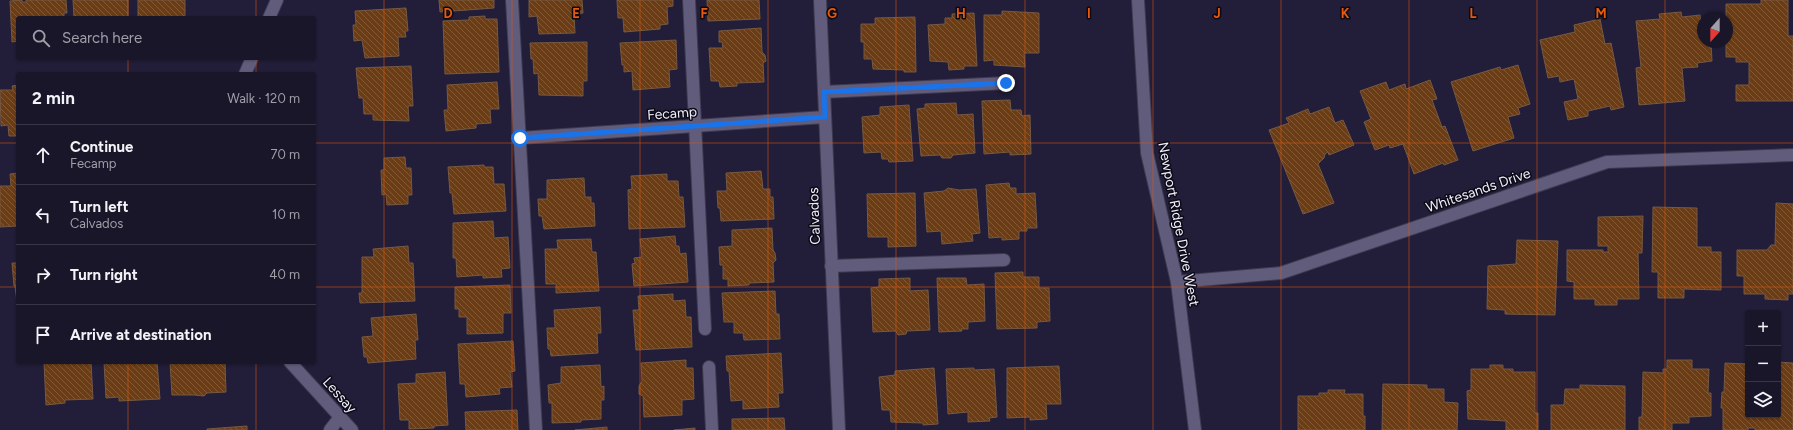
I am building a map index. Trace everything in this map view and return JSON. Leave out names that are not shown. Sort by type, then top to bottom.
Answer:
[{"type":"street","points":[[270,16],[277,0]]},
{"type":"street","points":[[512,0],[536,430]]},
{"type":"street","points":[[688,0],[705,328]]},
{"type":"street","name":"Calvados","points":[[820,0],[839,430]]},
{"type":"street","name":"Newport Ridge Drive West","points":[[1138,0],[1147,153],[1177,282],[1195,430]]},
{"type":"street","points":[[246,72],[251,60]]},
{"type":"street","points":[[824,92],[1006,83]]},
{"type":"street","name":"Fecamp","points":[[520,138],[825,117]]},
{"type":"street","name":"Whitesands Drive","points":[[1177,282],[1281,273],[1607,162],[1793,155]]},
{"type":"street","points":[[831,266],[1004,260]]},
{"type":"street","name":"Lessay","points":[[292,364],[352,430]]},
{"type":"street","points":[[709,367],[712,430]]},
{"type":"street","points":[[330,430],[340,417]]},
{"type":"building","points":[[22,0],[22,2],[26,2],[26,0],[66,0],[67,13],[64,13],[64,16],[16,16],[16,41],[12,42],[10,1]]},
{"type":"building","points":[[73,0],[128,0],[128,16],[74,16]]},
{"type":"building","points":[[138,0],[185,0],[185,16],[138,16]]},
{"type":"building","points":[[439,0],[494,0],[494,8],[440,12]]},
{"type":"building","points":[[529,0],[582,0],[583,13],[574,14],[575,33],[539,34],[537,16],[529,17]]},
{"type":"building","points":[[617,0],[673,0],[673,6],[667,7],[668,24],[660,25],[660,29],[624,32],[623,18],[618,18]]},
{"type":"building","points":[[707,0],[759,0],[760,19],[708,21]]},
{"type":"building","points":[[1761,0],[1788,0],[1788,36],[1793,36],[1793,101],[1736,101],[1736,85],[1749,85],[1749,62],[1736,62],[1736,57],[1726,57],[1726,48],[1733,48],[1733,12],[1726,12],[1726,4],[1761,4]]},
{"type":"building","points":[[406,8],[408,31],[405,31],[406,37],[398,37],[399,56],[365,58],[362,40],[354,41],[353,25],[356,25],[355,11]]},
{"type":"building","points":[[1002,11],[1039,13],[1039,53],[1024,53],[1025,67],[994,65],[994,60],[984,61],[984,15],[1002,15]]},
{"type":"building","points":[[1681,12],[1682,17],[1697,15],[1697,48],[1711,48],[1712,61],[1697,63],[1698,67],[1682,68],[1685,101],[1639,105],[1636,68],[1641,67],[1636,21],[1660,19],[1659,14]]},
{"type":"building","points":[[974,13],[977,66],[964,66],[964,69],[949,70],[948,62],[930,61],[928,25],[945,24],[945,18],[952,18],[952,14]]},
{"type":"building","points":[[485,16],[485,19],[497,19],[499,72],[445,74],[443,21],[469,20],[469,17]]},
{"type":"building","points":[[915,17],[916,72],[873,69],[872,59],[864,59],[864,42],[861,42],[861,24],[875,24],[875,18]]},
{"type":"building","points":[[1600,19],[1605,44],[1611,43],[1624,107],[1611,110],[1610,106],[1588,111],[1588,116],[1568,120],[1564,102],[1578,99],[1574,79],[1560,82],[1559,76],[1548,78],[1540,40],[1575,32],[1574,25]]},
{"type":"building","points":[[761,28],[762,52],[765,55],[766,61],[763,63],[764,82],[737,83],[737,86],[720,87],[719,81],[711,81],[709,48],[723,48],[722,42],[719,42],[719,31]]},
{"type":"building","points":[[676,40],[677,69],[669,70],[670,87],[633,90],[632,71],[624,72],[620,43]]},
{"type":"building","points":[[587,42],[587,81],[583,81],[583,96],[539,95],[538,73],[534,74],[530,43]]},
{"type":"building","points":[[1518,65],[1530,104],[1518,108],[1520,114],[1508,117],[1514,138],[1473,151],[1451,82],[1500,67],[1501,70]]},
{"type":"building","points":[[411,66],[413,106],[408,106],[409,121],[373,120],[373,114],[364,114],[363,98],[359,98],[356,68]]},
{"type":"building","points":[[1430,80],[1437,99],[1432,100],[1442,127],[1445,126],[1458,160],[1444,165],[1443,163],[1414,174],[1403,144],[1390,148],[1389,145],[1375,150],[1364,122],[1371,119],[1360,91],[1386,82],[1389,90],[1405,84],[1406,89]]},
{"type":"building","points":[[497,82],[499,109],[490,109],[491,123],[476,124],[476,128],[446,131],[444,110],[448,110],[447,85]]},
{"type":"building","points":[[16,85],[16,136],[9,136],[8,125],[1,126],[0,90],[13,90],[12,86]]},
{"type":"building","points":[[1010,100],[1011,110],[1021,110],[1022,116],[1030,115],[1031,154],[1010,155],[1010,152],[984,154],[982,101]]},
{"type":"building","points":[[956,103],[957,115],[973,114],[975,153],[953,155],[951,158],[942,158],[940,155],[921,156],[917,109],[925,108],[925,104]]},
{"type":"building","points":[[909,105],[913,161],[889,162],[888,159],[882,159],[881,152],[864,153],[862,117],[880,115],[880,107]]},
{"type":"building","points":[[1329,107],[1335,123],[1343,120],[1354,145],[1329,155],[1328,152],[1318,164],[1334,203],[1303,214],[1269,130],[1289,123],[1286,118],[1308,109],[1310,114]]},
{"type":"building","points":[[405,157],[406,168],[411,168],[412,195],[408,195],[408,204],[387,205],[386,194],[382,195],[381,170],[384,170],[384,158]]},
{"type":"building","points":[[484,165],[484,167],[493,167],[494,184],[504,184],[506,211],[454,214],[452,193],[450,193],[448,167]]},
{"type":"building","points":[[761,171],[763,189],[770,189],[770,197],[773,197],[774,219],[721,221],[720,208],[718,208],[717,191],[727,191],[726,173]]},
{"type":"building","points":[[16,173],[16,226],[0,227],[0,186],[11,186],[10,174]]},
{"type":"building","points":[[667,174],[667,181],[678,181],[679,197],[683,197],[685,227],[629,229],[628,190],[632,189],[631,176]]},
{"type":"building","points":[[584,178],[585,197],[591,197],[591,203],[594,203],[595,226],[544,229],[542,216],[539,216],[538,199],[547,199],[547,180]]},
{"type":"building","points":[[1009,183],[1010,188],[1016,188],[1016,194],[1035,193],[1037,228],[1027,228],[1027,231],[1019,231],[1019,239],[1002,240],[1002,237],[989,238],[986,185]]},
{"type":"building","points":[[948,188],[959,190],[976,189],[980,233],[972,234],[973,241],[942,244],[941,231],[927,232],[924,193],[944,191]]},
{"type":"building","points":[[915,193],[916,246],[888,247],[888,237],[868,237],[867,194]]},
{"type":"building","points":[[1776,203],[1793,204],[1793,294],[1788,294],[1788,300],[1765,299],[1765,294],[1744,294],[1744,276],[1737,276],[1737,250],[1767,250],[1771,245],[1775,245]]},
{"type":"building","points":[[1653,207],[1697,208],[1697,247],[1711,247],[1711,252],[1721,252],[1721,290],[1684,289],[1684,298],[1658,298],[1658,272],[1652,272]]},
{"type":"building","points":[[1643,216],[1642,253],[1638,253],[1639,299],[1617,299],[1617,305],[1595,305],[1595,299],[1574,299],[1574,282],[1567,281],[1567,250],[1603,250],[1603,252],[1608,252],[1608,246],[1598,246],[1598,217]]},
{"type":"building","points":[[493,221],[494,238],[508,237],[510,268],[501,269],[502,277],[483,278],[483,275],[457,277],[456,258],[453,258],[453,223]]},
{"type":"building","points":[[772,228],[773,250],[776,260],[773,263],[774,282],[728,286],[728,279],[723,279],[723,265],[720,265],[719,247],[732,246],[732,230]]},
{"type":"building","points":[[675,236],[676,246],[679,246],[680,254],[686,253],[688,282],[634,286],[632,264],[635,263],[634,258],[642,257],[640,239]]},
{"type":"building","points":[[591,239],[592,252],[596,252],[599,291],[556,293],[556,284],[546,284],[545,249],[558,249],[557,240]]},
{"type":"building","points":[[1517,240],[1558,241],[1555,315],[1505,314],[1505,310],[1487,309],[1488,266],[1516,264]]},
{"type":"building","points":[[408,246],[409,263],[413,263],[415,301],[360,303],[359,293],[362,293],[362,257],[374,257],[373,249]]},
{"type":"building","points":[[12,263],[16,263],[16,294]]},
{"type":"building","points":[[1023,272],[1023,277],[1039,277],[1039,288],[1049,288],[1050,321],[1037,322],[1037,328],[997,329],[995,273]]},
{"type":"building","points":[[910,278],[910,291],[928,290],[930,330],[907,331],[906,334],[898,335],[896,331],[873,332],[871,288],[879,287],[879,279]]},
{"type":"building","points":[[937,278],[966,278],[967,285],[984,284],[985,321],[968,322],[968,329],[961,329],[962,331],[939,332]]},
{"type":"building","points":[[510,285],[511,313],[503,313],[503,333],[467,334],[467,317],[459,317],[459,309],[455,309],[455,287]]},
{"type":"building","points":[[775,291],[776,314],[779,314],[780,339],[744,340],[743,333],[734,333],[734,322],[724,322],[722,293]]},
{"type":"building","points":[[673,294],[673,301],[685,300],[686,317],[691,317],[692,347],[636,350],[633,310],[639,310],[638,296]]},
{"type":"building","points":[[600,307],[601,333],[597,333],[598,353],[551,356],[550,349],[548,349],[547,328],[555,328],[554,310]]},
{"type":"building","points":[[416,314],[418,340],[415,340],[416,359],[368,363],[367,357],[364,357],[362,337],[373,336],[371,318]]},
{"type":"building","points":[[513,341],[515,371],[510,372],[512,387],[499,388],[500,394],[466,397],[465,384],[460,384],[458,344]]},
{"type":"building","points":[[781,353],[783,393],[778,393],[779,407],[743,409],[743,400],[731,401],[729,371],[727,371],[726,356]]},
{"type":"building","points":[[686,360],[686,368],[693,368],[694,399],[682,400],[682,415],[644,417],[643,396],[639,394],[639,386],[642,381],[641,363]]},
{"type":"building","points":[[1667,360],[1692,360],[1692,369],[1709,369],[1708,393],[1711,393],[1711,416],[1689,417],[1689,423],[1672,423],[1672,430],[1639,430],[1639,417],[1642,417],[1643,372],[1663,373],[1663,369],[1667,369]]},
{"type":"building","points":[[1781,362],[1793,363],[1793,430],[1755,430],[1755,428],[1748,428],[1748,430],[1723,430],[1723,408],[1721,408],[1722,392],[1724,392],[1725,363],[1745,364],[1745,418],[1781,418]]},
{"type":"building","points":[[44,364],[91,364],[93,399],[65,400],[65,403],[46,405]]},
{"type":"building","points":[[104,364],[157,364],[160,399],[119,401],[119,397],[106,398]]},
{"type":"building","points":[[170,364],[225,364],[226,392],[207,393],[204,396],[172,395]]},
{"type":"building","points":[[600,365],[601,387],[604,386],[604,400],[601,400],[601,419],[581,420],[581,422],[552,423],[552,403],[549,403],[548,385],[561,383],[561,367]]},
{"type":"building","points":[[1490,365],[1503,365],[1503,369],[1513,369],[1513,372],[1535,372],[1535,413],[1538,413],[1538,430],[1506,430],[1506,421],[1468,419],[1467,391],[1471,390],[1471,369],[1490,369]]},
{"type":"building","points":[[1059,366],[1061,404],[1046,404],[1047,419],[1030,420],[1030,417],[1007,418],[1007,368]]},
{"type":"building","points":[[934,368],[938,424],[923,425],[923,423],[891,422],[890,410],[882,410],[879,377],[895,375],[895,371]]},
{"type":"building","points":[[974,368],[974,370],[994,369],[997,417],[989,418],[990,421],[968,422],[968,412],[948,414],[946,369]]},
{"type":"building","points":[[445,372],[448,425],[434,426],[434,428],[409,429],[409,420],[400,420],[398,384],[416,383],[416,374]]},
{"type":"building","points":[[1383,384],[1427,385],[1427,389],[1444,389],[1444,402],[1458,403],[1457,430],[1382,430]]},
{"type":"building","points":[[1580,385],[1625,386],[1625,430],[1551,430],[1551,405],[1564,405],[1565,389],[1580,389]]},
{"type":"building","points":[[1328,390],[1345,390],[1344,394],[1363,394],[1363,416],[1365,416],[1365,430],[1298,430],[1298,396],[1319,396],[1319,393],[1328,393]]},
{"type":"building","points":[[517,410],[518,430],[466,430],[465,412]]},
{"type":"building","points":[[784,418],[785,430],[732,430],[732,419]]},
{"type":"building","points":[[247,426],[247,430],[207,430],[207,429]]},
{"type":"building","points":[[607,427],[607,430],[575,430]]},
{"type":"building","points":[[695,428],[695,430],[674,430]]},
{"type":"route","points":[[520,138],[825,117],[824,92],[1006,83]]}]
